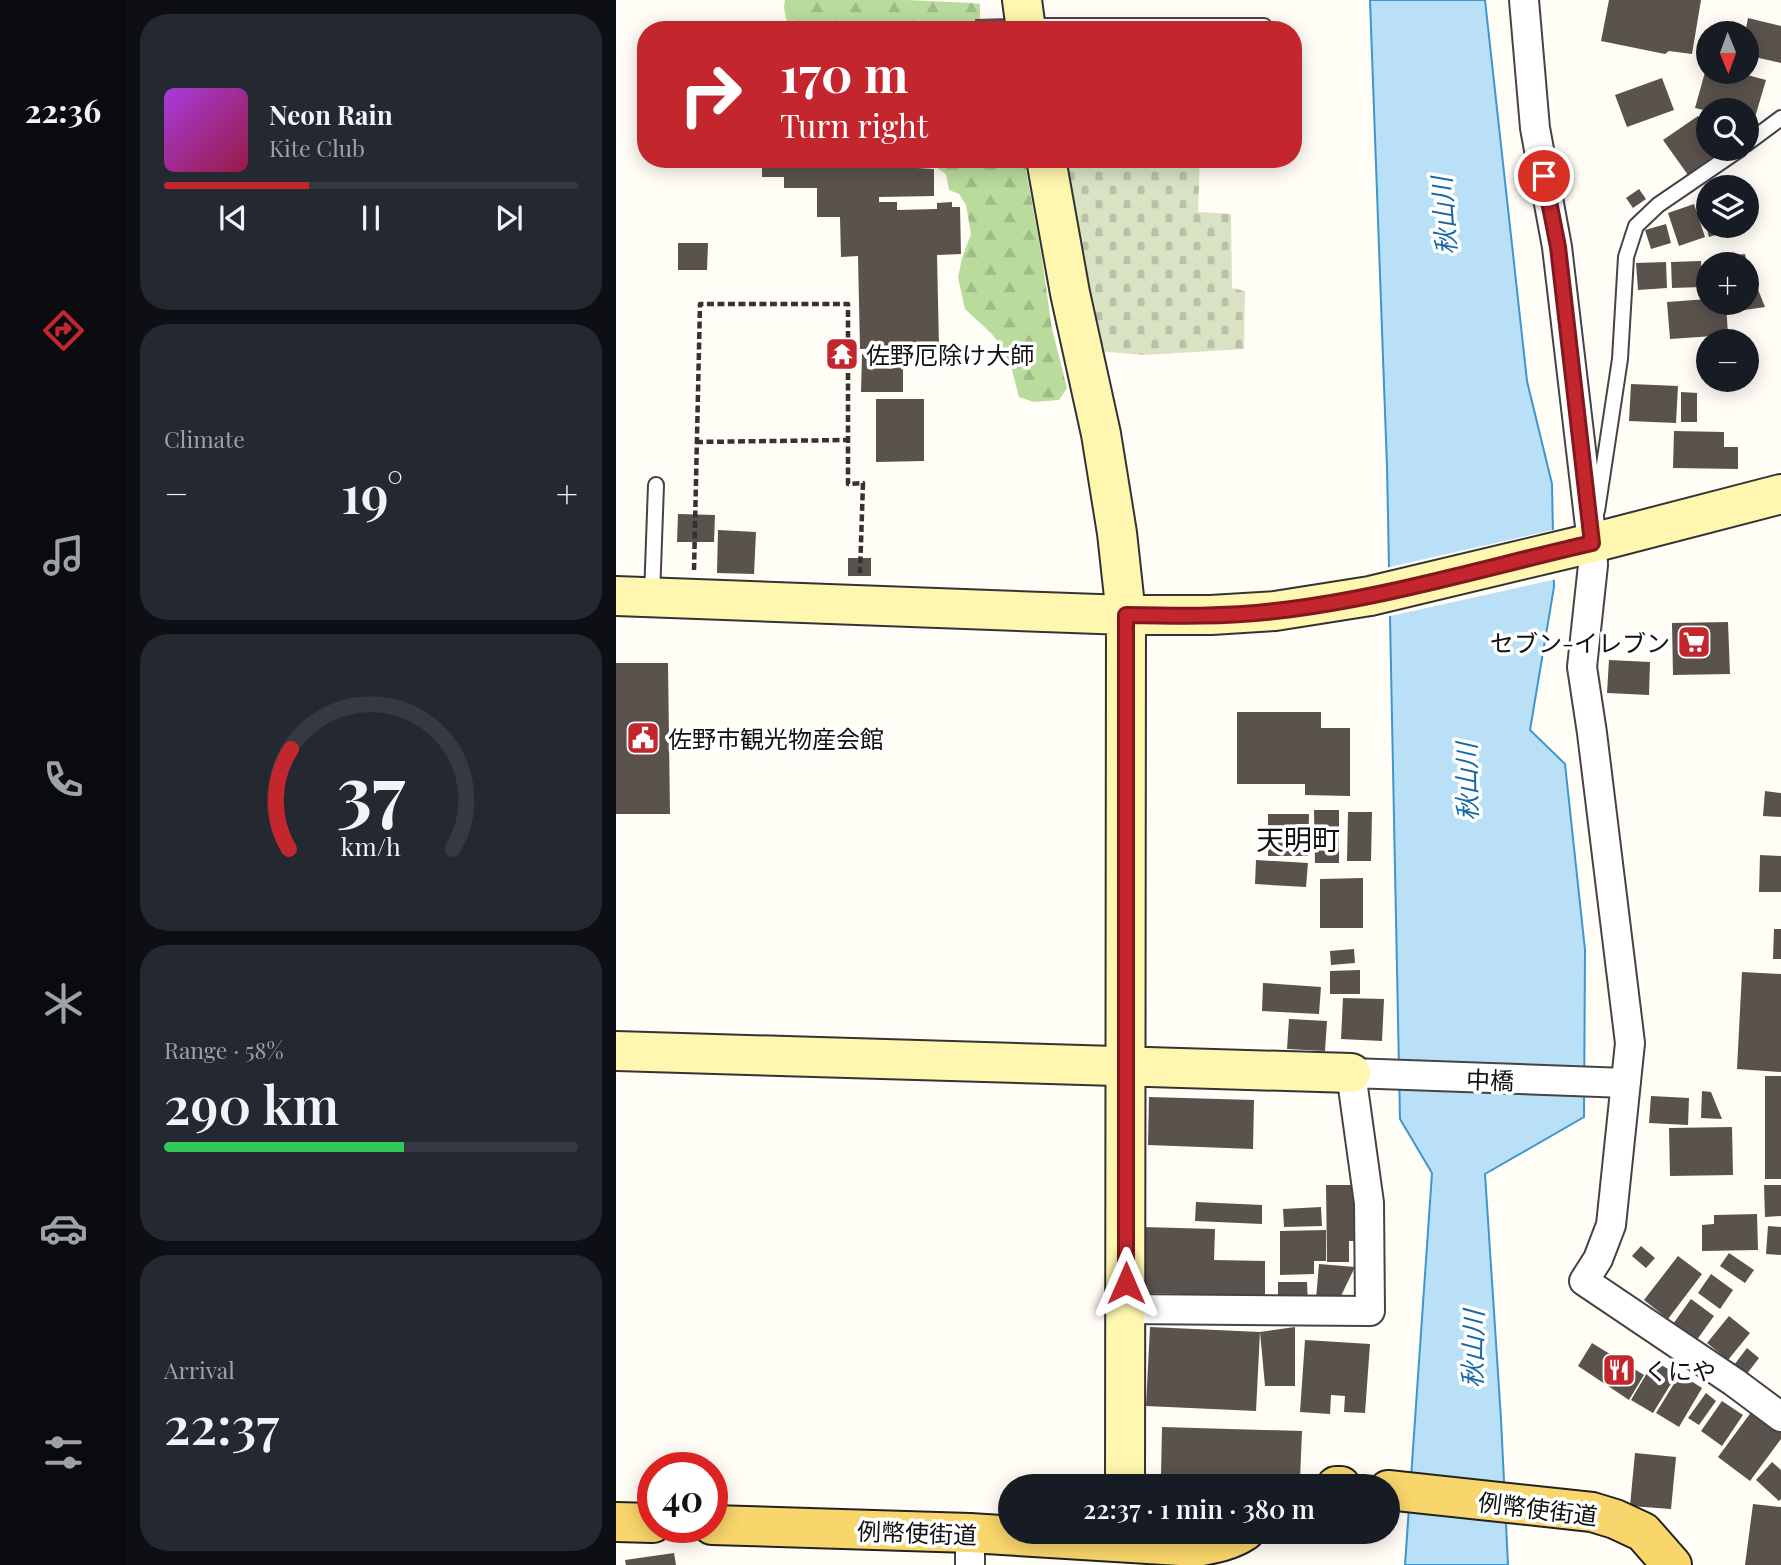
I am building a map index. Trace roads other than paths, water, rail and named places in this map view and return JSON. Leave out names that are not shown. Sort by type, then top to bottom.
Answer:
[{"type":"main road","name":"例幣使街道","points":[[1400,1491],[1592,1513],[1615,1519],[1643,1532],[1672,1565]]},
{"type":"main road","points":[[616,1522],[637,1523]]},
{"type":"main road","name":"例幣使街道","points":[[728,1526],[970,1549],[1196,1547],[1217,1544]]},
{"type":"street","points":[[1524,0],[1535,128],[1558,247],[1584,545],[1593,565],[1582,667],[1630,1043],[1617,1083],[1611,1225],[1598,1259],[1584,1281],[1734,1382],[1781,1418]]},
{"type":"street","points":[[1048,168],[1070,293],[1101,434],[1117,533],[1126,615],[1125,1474]]},
{"type":"street","points":[[634,597],[1126,615],[1211,615],[1275,611],[1370,596],[1781,494]]},
{"type":"street","points":[[616,1051],[1362,1074],[1369,1203],[1370,1311],[1126,1309]]},
{"type":"street","name":"中橋","points":[[1362,1074],[1617,1083]]},
{"type":"lane","points":[[1024,18],[1114,21]]},
{"type":"lane","points":[[1759,134],[1781,118]]},
{"type":"lane","points":[[1584,545],[1602,487],[1620,359],[1626,257],[1636,226],[1658,205],[1722,161]]},
{"type":"lane","points":[[634,597],[656,485]]},
{"type":"water","name":"秋山川","points":[[1370,0],[1485,0],[1527,381],[1552,484],[1554,587],[1530,730],[1565,764],[1585,950],[1584,1117],[1485,1174],[1508,1565],[1405,1565],[1432,1173],[1400,1119],[1387,467]]},
{"type":"place","name":"佐野厄除け大師","points":[[842,354]]},
{"type":"place","name":"セブン-イレブン","points":[[1694,642]]},
{"type":"place","name":"佐野市観光物産会館","points":[[643,738]]},
{"type":"place","name":"くにや","points":[[1619,1370]]},
{"type":"district","name":"天明町","points":[[1298,838]]}]
